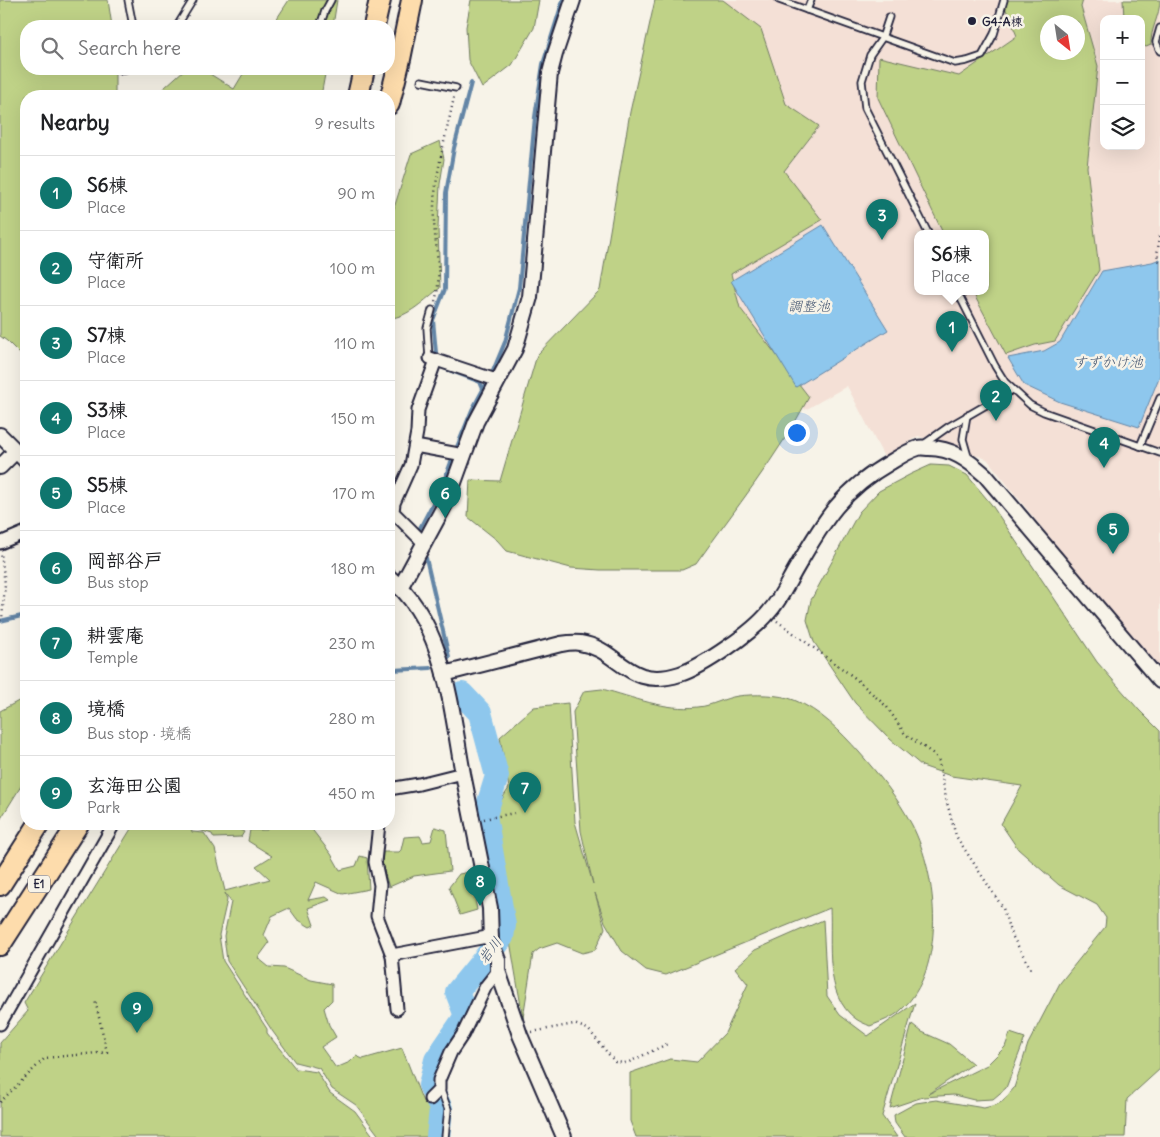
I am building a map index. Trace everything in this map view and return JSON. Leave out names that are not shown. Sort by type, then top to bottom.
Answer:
[{"type":"highway","points":[[375,20],[380,0]]},
{"type":"highway","points":[[392,90],[412,0]]},
{"type":"highway","points":[[359,90],[363,75]]},
{"type":"highway","name":"E1","points":[[0,885],[35,830]]},
{"type":"highway","name":"E1","points":[[0,944],[74,830]]},
{"type":"street","points":[[400,588],[448,499],[476,422],[515,349],[530,297],[550,73],[573,0]]},
{"type":"street","points":[[395,501],[411,465],[417,432],[418,410],[433,359],[499,381]]},
{"type":"street","points":[[0,435],[20,455]]},
{"type":"street","points":[[415,446],[464,455]]},
{"type":"street","points":[[444,674],[561,644],[578,642],[592,646],[623,667],[639,675],[651,678],[681,674],[706,661],[768,614],[829,514],[850,490],[873,472],[919,448],[938,448],[954,452],[970,462],[985,475],[1160,681]]},
{"type":"street","points":[[0,467],[20,457]]},
{"type":"street","points":[[395,515],[424,543]]},
{"type":"street","points":[[0,543],[20,535]]},
{"type":"street","points":[[395,583],[420,614],[433,636],[444,674],[490,908],[491,938],[498,966],[520,1035],[564,1137]]},
{"type":"street","points":[[395,788],[463,773]]},
{"type":"street","points":[[0,1024],[5,1007],[110,830]]},
{"type":"street","points":[[378,830],[375,862],[380,885],[377,916],[392,955],[397,1010]]},
{"type":"street","points":[[392,955],[491,938]]},
{"type":"street","points":[[430,1099],[440,1089],[439,1080],[450,1052],[463,1034],[486,986],[498,966]]},
{"type":"lane","points":[[128,0],[132,20]]},
{"type":"lane","points":[[181,20],[193,0]]},
{"type":"lane","points":[[322,20],[324,10],[331,0]]},
{"type":"lane","points":[[779,0],[955,63],[982,56],[994,34],[1004,0]]},
{"type":"lane","points":[[807,10],[811,0]]},
{"type":"lane","points":[[889,17],[882,38],[870,55],[862,81],[865,108],[926,230]]},
{"type":"lane","points":[[1160,28],[1156,42],[1160,51]]},
{"type":"lane","points":[[421,81],[456,88]]},
{"type":"lane","points":[[959,295],[995,366],[1012,390],[1030,405],[1044,412],[1160,453]]},
{"type":"lane","points":[[432,310],[427,328],[433,359]]},
{"type":"lane","points":[[919,448],[967,416],[1012,390]]},
{"type":"lane","points":[[1140,446],[1160,398]]},
{"type":"lane","points":[[967,416],[963,439],[970,462]]},
{"type":"lane","points":[[440,1089],[448,1109],[446,1137]]},
{"type":"path","points":[[432,310],[437,294],[438,270],[434,205],[456,88]]},
{"type":"path","points":[[1160,236],[1157,254],[1160,265]]},
{"type":"path","points":[[0,543],[5,584],[2,619],[0,620]]},
{"type":"path","points":[[768,614],[798,638],[855,678],[887,707],[905,734],[935,755],[939,761],[946,799],[956,836],[1003,908],[1010,932],[1031,968]]},
{"type":"path","points":[[490,818],[514,814]]},
{"type":"path","points":[[0,1102],[45,1058],[107,1052],[94,1000]]},
{"type":"path","points":[[520,1035],[574,1024],[588,1029],[615,1062],[627,1062],[667,1044]]},
{"type":"shaded area","points":[[685,0],[1160,0],[1160,668],[1109,612],[987,459],[918,436],[884,457],[847,386],[805,410],[785,373],[715,274]]},
{"type":"green space","points":[[0,0],[108,0],[111,20],[20,20],[20,75],[115,75],[115,90],[20,90],[20,354],[0,336]]},
{"type":"green space","points":[[289,0],[337,0],[334,20],[276,20]]},
{"type":"green space","points":[[471,0],[539,0],[534,28],[512,65],[482,88],[468,60],[466,27]]},
{"type":"green space","points":[[655,0],[723,0],[761,29],[786,104],[819,126],[784,171],[822,220],[731,274],[740,308],[809,397],[770,461],[696,564],[682,570],[571,568],[507,551],[497,540],[468,517],[470,480],[500,481],[537,355],[600,290],[630,112]]},
{"type":"green space","points":[[1002,0],[1083,0],[1081,7],[1083,15],[1040,15],[1040,60],[1085,60],[1085,21],[1098,66],[1087,167],[1099,270],[1055,341],[1035,345],[1006,355],[974,295],[989,295],[989,230],[942,230],[878,98],[879,57],[959,76],[1017,36]]},
{"type":"green space","points":[[1123,0],[1160,0],[1151,45],[1145,46],[1145,15],[1124,15]]},
{"type":"green space","points":[[178,75],[212,75],[234,89],[242,75],[325,75],[322,90],[162,90]]},
{"type":"green space","points":[[440,141],[444,159],[440,184],[438,228],[440,288],[410,311],[395,317],[395,205],[411,154]]},
{"type":"green space","points":[[931,465],[949,466],[967,475],[991,504],[1097,662],[1160,731],[1160,1069],[1127,1099],[1125,1137],[905,1137],[895,1123],[894,1115],[916,1103],[936,1100],[984,1108],[1003,1101],[1014,1088],[1028,1044],[1060,983],[1105,927],[1106,918],[1097,905],[1059,885],[1018,849],[1001,824],[1022,786],[951,776],[922,766],[890,739],[855,703],[814,642],[807,620],[811,600],[859,512],[879,491]]},
{"type":"green space","points":[[602,689],[661,705],[686,708],[713,704],[744,695],[788,698],[804,704],[813,710],[852,744],[901,805],[921,846],[928,870],[934,921],[932,947],[926,971],[916,992],[898,1013],[870,1026],[856,1019],[845,1009],[838,996],[831,968],[830,908],[666,975],[646,970],[622,951],[605,922],[595,893],[605,928],[595,950],[582,953],[557,943],[539,949],[533,954],[523,1018],[510,941],[493,813],[509,788],[500,737],[534,707],[568,703],[575,822],[593,884],[581,831],[573,712],[584,691]]},
{"type":"green space","points":[[20,700],[20,788],[0,820],[0,711]]},
{"type":"green space","points":[[435,827],[446,830],[450,871],[414,876],[389,887],[382,865],[383,852],[399,852],[404,837],[420,836],[423,842],[431,841]]},
{"type":"green space","points":[[130,830],[191,830],[192,832],[204,833],[215,849],[225,891],[270,879],[256,866],[272,856],[248,841],[250,830],[312,830],[331,854],[340,870],[356,866],[360,856],[367,858],[369,889],[343,894],[316,882],[308,900],[326,897],[330,900],[308,908],[314,925],[310,927],[297,919],[289,908],[272,916],[264,935],[269,943],[258,958],[269,967],[284,968],[311,980],[332,984],[332,1000],[324,1008],[329,1025],[336,1037],[321,1047],[336,1068],[350,1062],[356,1056],[363,1059],[402,1048],[423,1102],[433,1105],[436,1114],[432,1137],[380,1137],[356,1105],[332,1089],[319,1068],[295,1062],[227,961],[224,936],[231,902],[225,893],[227,900],[219,935],[223,961],[267,1029],[267,1033],[296,1069],[317,1072],[330,1093],[355,1111],[374,1137],[0,1137],[0,1043],[28,1011],[24,1003]]},
{"type":"green space","points":[[199,830],[240,830],[244,832],[241,837],[214,838],[212,834]]},
{"type":"green space","points":[[470,872],[477,910],[460,915],[449,887],[459,874]]},
{"type":"green space","points":[[823,920],[827,996],[840,1015],[868,1036],[915,1003],[882,1116],[897,1137],[636,1137],[630,1121],[630,1073],[670,1059],[697,1062],[725,1033],[748,984],[735,968],[755,950]]},
{"type":"green space","points":[[912,1024],[922,1032],[949,1044],[973,1064],[928,1094],[987,1065],[1005,1047],[1010,1033],[1025,1038],[1006,1088],[993,1099],[974,1100],[954,1095],[923,1097],[890,1108]]},
{"type":"water","name":"調整池","points":[[823,225],[888,330],[796,387],[731,281]]},
{"type":"water","name":"すずかけ池","points":[[1160,259],[1160,375],[1139,427],[1060,402],[1024,385],[1008,358],[1044,351],[1060,342],[1102,271]]},
{"type":"waterway","points":[[493,371],[505,342],[519,288],[535,117],[543,64],[563,0]]},
{"type":"waterway","points":[[436,353],[433,320],[445,289],[446,193],[454,148],[471,83]]},
{"type":"waterway","points":[[446,369],[480,382],[483,389]]},
{"type":"waterway","points":[[457,447],[472,410],[485,386]]},
{"type":"waterway","points":[[420,528],[442,486],[453,457]]},
{"type":"waterway","points":[[426,558],[449,657]]},
{"type":"waterway","name":"岩川","points":[[0,621],[20,616]]},
{"type":"waterway","name":"岩川","points":[[395,670],[431,668]]},
{"type":"waterway","name":"岩川","points":[[438,1137],[441,1109],[430,1085],[436,1060],[466,1016],[457,992],[502,937],[504,925],[485,815],[497,776],[480,713],[462,694]]},
{"type":"place","name":"G4-A棟","points":[[972,21]]},
{"type":"place","name":"S7棟","points":[[882,240]]},
{"type":"place","name":"S6棟","points":[[952,352]]},
{"type":"place","name":"守衛所","points":[[996,421]]},
{"type":"place","name":"S3棟","points":[[1104,468]]},
{"type":"place","name":"岡部谷戸","points":[[445,518]]},
{"type":"place","name":"S5棟","points":[[1113,554]]},
{"type":"place","name":"耕雲庵","points":[[525,813]]},
{"type":"place","name":"境橋","points":[[480,906]]},
{"type":"place","name":"玄海田公園","points":[[137,1033]]}]
